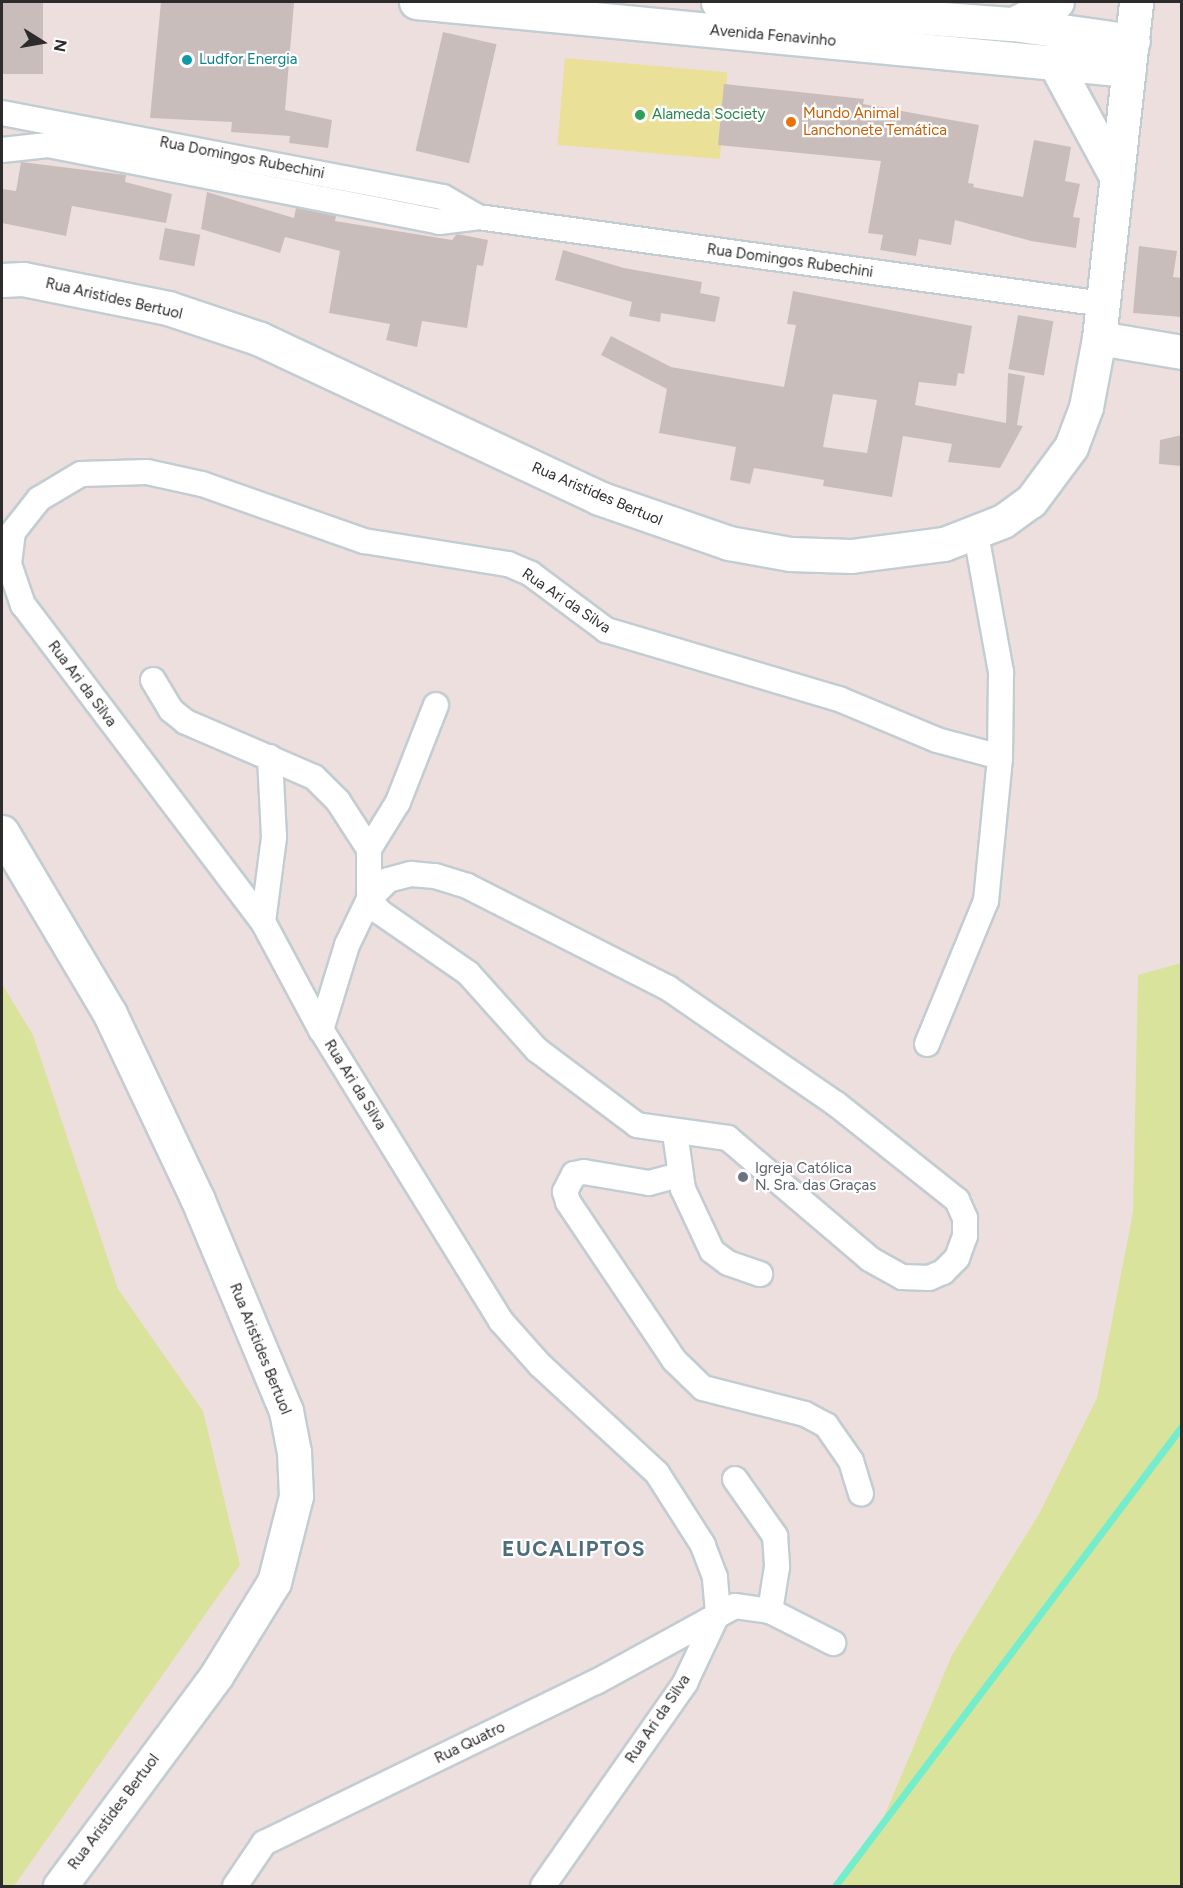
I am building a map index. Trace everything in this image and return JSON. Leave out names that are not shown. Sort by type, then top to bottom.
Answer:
[{"type":"main road","name":"Avenida Fenavinho","points":[[718,2],[785,22]]},
{"type":"main road","points":[[1013,24],[1058,2]]},
{"type":"main road","name":"Rua Aristides Bertuol","points":[[2,280],[23,279],[168,308],[260,339],[599,498],[729,543],[790,554],[851,556],[911,550],[976,534],[1031,501],[1056,471],[1071,447],[1086,407],[1099,338],[1136,2]]},
{"type":"main road","name":"Avenida Fenavinho","points":[[436,3],[785,22],[960,36],[1053,60],[1131,56]]},
{"type":"main road","name":"Avenida Fenavinho","points":[[960,36],[1013,24],[1131,56]]},
{"type":"main road","points":[[1053,60],[1117,178]]},
{"type":"main road","points":[[1099,338],[1182,352]]},
{"type":"main road","name":"Rua Aristides Bertuol","points":[[2,832],[110,1014],[197,1198],[286,1411],[294,1452],[296,1496],[274,1582],[216,1676],[60,1887]]},
{"type":"street","name":"Rua Domingos Rubechini","points":[[2,113],[443,197],[478,218]]},
{"type":"street","name":"Rua Domingos Rubechini","points":[[2,150],[48,145],[439,222],[478,218],[1103,304]]},
{"type":"street","name":"Rua Ari da Silva","points":[[543,1887],[685,1683],[718,1613],[715,1577],[703,1545],[657,1473],[540,1365],[501,1321],[321,1030],[263,922],[23,605],[9,564],[13,532],[39,499],[81,474],[147,472],[202,484],[374,544],[508,564],[531,574],[606,630],[839,699],[937,740],[1000,757]]},
{"type":"street","points":[[927,1044],[975,936],[986,901],[1000,757],[1001,672],[976,534]]},
{"type":"street","points":[[153,680],[171,710],[186,722],[314,777],[338,801],[369,849]]},
{"type":"street","points":[[321,1030],[347,945],[369,899],[388,880],[411,874],[435,876],[501,902],[668,988],[834,1103],[942,1184],[957,1200],[965,1218],[965,1236],[957,1258],[944,1272],[929,1278],[902,1277],[870,1259],[728,1138],[675,1133],[638,1125],[593,1095],[537,1050],[468,973],[413,938],[369,899],[369,849],[398,802],[436,705]]},
{"type":"street","points":[[263,922],[273,837],[270,758]]},
{"type":"street","points":[[675,1133],[679,1175],[712,1251],[728,1263],[760,1274]]},
{"type":"street","points":[[679,1175],[649,1183],[584,1172],[574,1174],[566,1192],[568,1202],[674,1360],[702,1388],[805,1414],[826,1425],[851,1461],[861,1493]]},
{"type":"street","points":[[735,1479],[775,1536],[777,1567],[770,1611]]},
{"type":"street","name":"Rua Quatro","points":[[235,1887],[264,1843],[596,1682],[718,1613],[745,1604],[770,1611],[833,1643]]},
{"type":"green space","points":[[1181,963],[1181,1886],[838,1886],[873,1843],[952,1655],[1039,1514],[1097,1398],[1133,1212],[1138,975]]},
{"type":"green space","points":[[2,984],[33,1035],[118,1289],[203,1411],[240,1565],[14,1886],[2,1886]]},
{"type":"shaded area","name":"Alameda Society","points":[[565,58],[727,72],[720,159],[557,145]]},
{"type":"building","points":[[2,2],[43,2],[43,74],[2,74]]},
{"type":"building","points":[[161,2],[294,3],[285,110],[332,120],[328,148],[289,143],[290,136],[231,132],[232,122],[150,118]]},
{"type":"building","points":[[443,32],[497,44],[469,163],[416,151]]},
{"type":"building","points":[[724,84],[864,99],[863,104],[979,125],[968,183],[974,184],[973,187],[1023,197],[1034,140],[1071,147],[1065,181],[1080,184],[1073,217],[1080,218],[1076,248],[1031,241],[955,220],[951,245],[919,239],[916,256],[880,250],[883,235],[868,233],[881,161],[718,145]]},
{"type":"building","points":[[21,162],[126,175],[125,182],[172,194],[166,223],[72,206],[66,236],[2,223],[2,189],[16,191]]},
{"type":"building","points":[[207,192],[294,218],[296,208],[336,216],[335,221],[452,240],[457,234],[488,240],[483,266],[477,265],[467,328],[422,321],[417,347],[386,340],[390,324],[329,313],[340,251],[285,237],[280,253],[201,229]]},
{"type":"building","points":[[165,228],[200,235],[194,266],[159,259]]},
{"type":"building","points":[[1139,246],[1177,251],[1173,277],[1182,278],[1182,317],[1133,313]]},
{"type":"building","points":[[563,250],[624,268],[702,282],[700,293],[720,297],[715,322],[661,313],[660,322],[629,316],[632,302],[555,280]]},
{"type":"building","points":[[793,291],[972,326],[964,374],[958,373],[956,386],[919,382],[915,405],[1006,423],[1008,373],[1025,376],[1017,425],[1023,426],[1000,468],[948,462],[952,444],[903,436],[892,497],[823,486],[824,480],[754,468],[750,484],[730,480],[736,447],[659,433],[667,389],[601,355],[611,336],[671,367],[784,387],[796,325],[787,324]],"holes":[[[833,394],[877,400],[867,453],[823,447]]]},
{"type":"building","points":[[1018,315],[1053,321],[1044,375],[1008,369]]},
{"type":"building","points":[[1182,435],[1182,466],[1159,464],[1160,440]]},
{"type":"waterway","points":[[835,1886],[1182,1426]]},
{"type":"place","name":"Ludfor Energia","points":[[187,60]]},
{"type":"place","name":"Alameda Society","points":[[640,115]]},
{"type":"place","name":"Mundo Animal Lanchonete Temática","points":[[791,122]]},
{"type":"place","name":"Igreja Católica N. Sra. das Graças","points":[[743,1177]]},
{"type":"district","name":"EUCALIPTOS","points":[[574,1549]]}]
